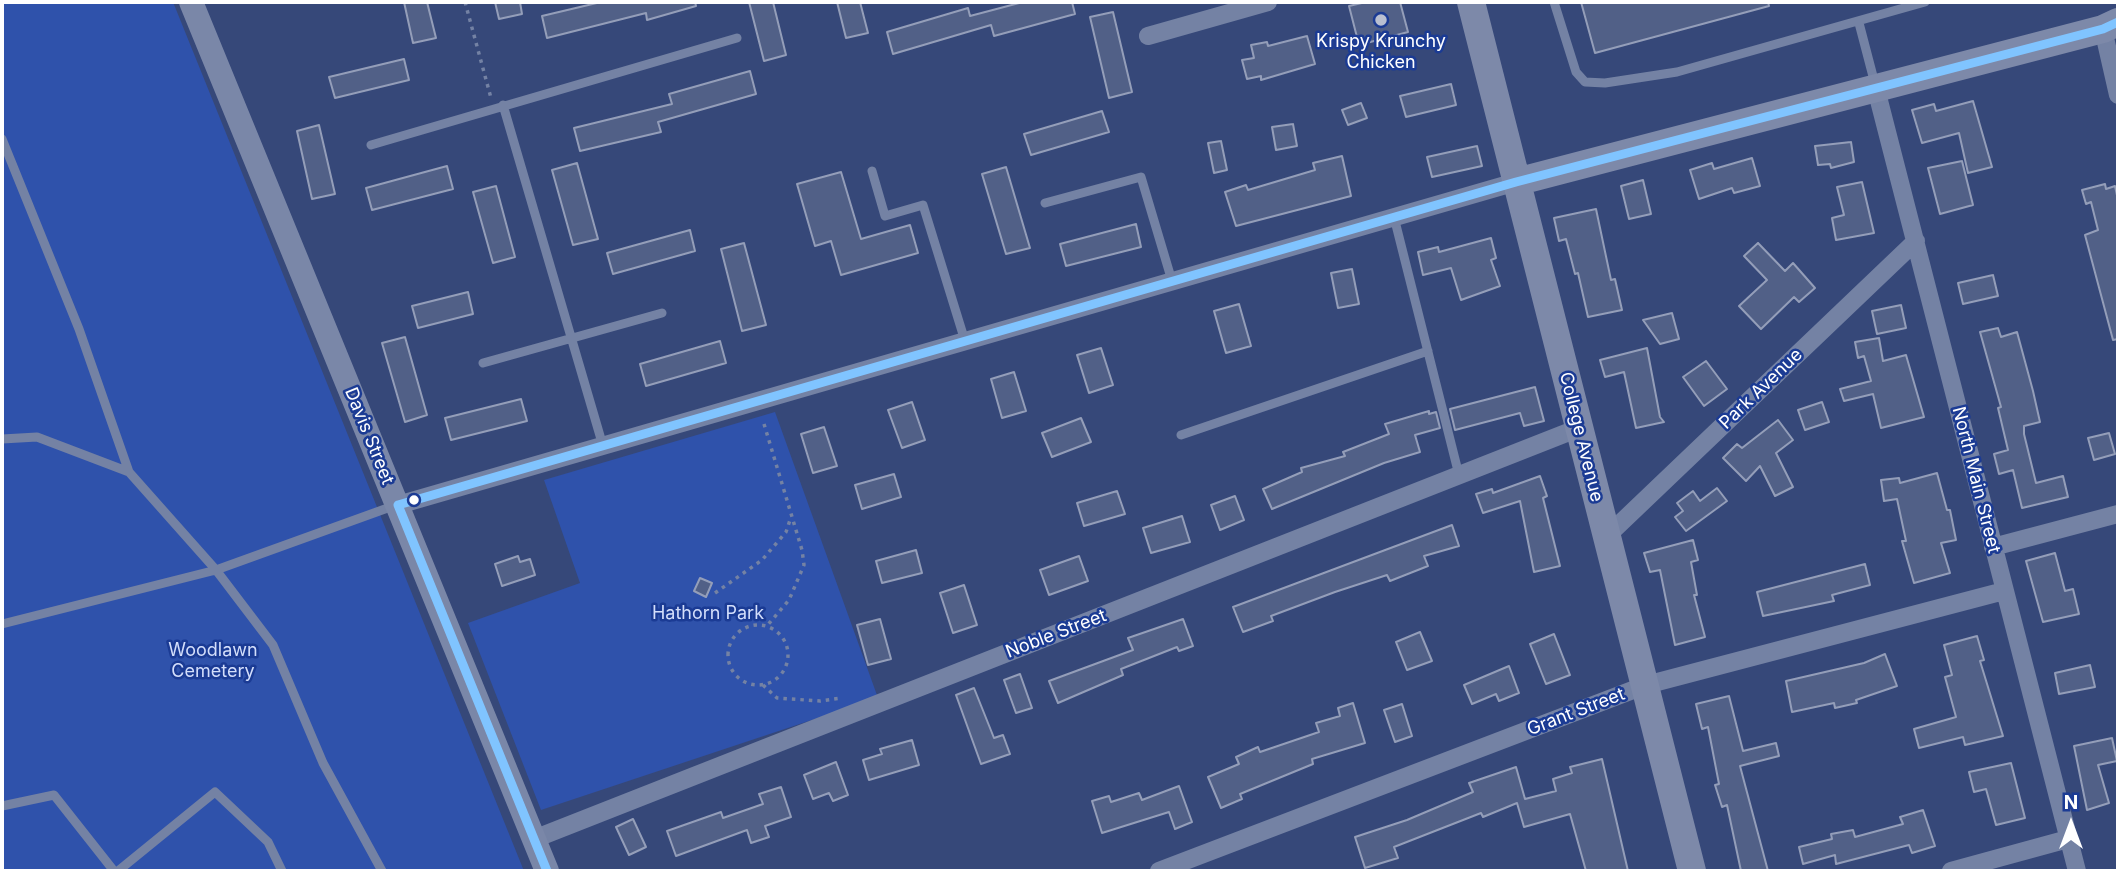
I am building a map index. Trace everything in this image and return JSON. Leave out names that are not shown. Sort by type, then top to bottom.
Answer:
[{"type":"main road","name":"College Avenue","points":[[1471,2],[1692,871]]},
{"type":"main road","points":[[1516,182],[2110,26]]},
{"type":"street","name":"Davis Street","points":[[191,2],[547,871]]},
{"type":"street","points":[[1148,36],[1268,2]]},
{"type":"street","points":[[2110,26],[2118,94]]},
{"type":"street","name":"North Main Street","points":[[1876,89],[2077,871]]},
{"type":"street","points":[[398,505],[1516,182]]},
{"type":"street","name":"Park Avenue","points":[[1607,536],[1916,241]]},
{"type":"street","name":"Noble Street","points":[[534,839],[1579,428]]},
{"type":"street","points":[[1993,547],[2118,514]]},
{"type":"street","name":"Grant Street","points":[[1160,871],[1646,685],[2004,591]]},
{"type":"street","points":[[1951,871],[2068,839]]},
{"type":"lane","points":[[1555,2],[1576,72],[1585,82],[1631,81],[1676,72],[1925,2]]},
{"type":"lane","points":[[1858,23],[1876,89]]},
{"type":"lane","points":[[371,145],[737,38]]},
{"type":"lane","points":[[499,106],[603,446]]},
{"type":"lane","points":[[2,139],[79,329],[129,472],[216,570],[273,645],[323,763],[382,871]]},
{"type":"lane","points":[[872,172],[885,216],[923,205],[965,341]]},
{"type":"lane","points":[[1045,203],[1141,177],[1172,281]]},
{"type":"lane","points":[[1394,217],[1459,475]]},
{"type":"lane","points":[[483,363],[662,313]]},
{"type":"lane","points":[[1181,435],[1428,351]]},
{"type":"lane","points":[[2,439],[37,437],[129,472]]},
{"type":"lane","points":[[2,624],[216,570],[398,505]]},
{"type":"lane","points":[[2,806],[54,795],[116,871],[215,792],[268,842],[282,871]]},
{"type":"path","points":[[465,2],[499,106]]},
{"type":"path","points":[[764,424],[792,515],[804,565],[789,600],[766,626]]},
{"type":"path","points":[[715,593],[762,560],[786,532],[792,515]]},
{"type":"path","points":[[763,685],[780,675],[788,657],[782,638],[766,626],[747,627],[732,640],[728,649],[728,659],[736,676],[744,682],[763,685],[777,698],[820,701],[842,698]]},
{"type":"green space","name":"Woodlawn Cemetery","points":[[2,2],[173,2],[524,871],[2,871]]},
{"type":"green space","name":"Hathorn Park","points":[[775,412],[878,698],[541,810],[468,623],[580,583],[544,480]]},
{"type":"building","points":[[404,2],[427,2],[436,38],[413,43]]},
{"type":"building","points":[[495,2],[520,2],[522,14],[499,19]]},
{"type":"building","points":[[601,2],[695,2],[696,6],[647,20],[646,13],[547,38],[542,16]]},
{"type":"building","points":[[749,2],[773,2],[786,55],[764,61]]},
{"type":"building","points":[[837,2],[860,2],[868,33],[846,38]]},
{"type":"building","points":[[1023,2],[1072,2],[1075,14],[994,36],[991,25],[893,54],[887,32],[968,8],[970,16]]},
{"type":"building","points":[[1366,2],[1400,2],[1408,32],[1359,45],[1349,6]]},
{"type":"building","points":[[1581,2],[1768,2],[1769,6],[1595,53]]},
{"type":"building","points":[[1113,12],[1132,92],[1109,98],[1090,17]]},
{"type":"building","points":[[1307,36],[1315,64],[1261,80],[1261,76],[1247,79],[1242,60],[1254,58],[1251,45],[1267,42],[1268,46]]},
{"type":"building","points":[[404,59],[409,80],[335,98],[329,77]]},
{"type":"building","points":[[750,71],[756,94],[658,122],[661,132],[580,151],[574,128],[672,104],[669,94]]},
{"type":"building","points":[[1451,84],[1456,105],[1406,117],[1400,96]]},
{"type":"building","points":[[1973,101],[1992,167],[1968,173],[1959,133],[1922,143],[1912,110],[1934,104],[1936,111]]},
{"type":"building","points":[[1361,103],[1367,118],[1348,125],[1342,110]]},
{"type":"building","points":[[1102,111],[1109,132],[1031,155],[1024,134]]},
{"type":"building","points":[[1293,124],[1297,146],[1276,150],[1272,127]]},
{"type":"building","points":[[319,125],[335,194],[312,199],[297,131]]},
{"type":"building","points":[[1221,141],[1227,170],[1214,173],[1208,143]]},
{"type":"building","points":[[1851,142],[1854,162],[1831,168],[1830,164],[1818,165],[1815,146]]},
{"type":"building","points":[[1477,146],[1482,166],[1432,177],[1427,157]]},
{"type":"building","points":[[1342,156],[1351,196],[1236,226],[1225,192],[1246,185],[1248,190],[1315,170],[1313,163]]},
{"type":"building","points":[[1752,158],[1760,186],[1734,193],[1732,188],[1699,199],[1690,170],[1712,163],[1714,169]]},
{"type":"building","points":[[1962,161],[1973,205],[1940,214],[1928,168]]},
{"type":"building","points":[[577,163],[598,239],[573,245],[552,170]]},
{"type":"building","points":[[447,166],[453,189],[372,210],[366,188]]},
{"type":"building","points":[[1006,167],[1030,248],[1006,254],[982,174]]},
{"type":"building","points":[[841,172],[861,239],[910,225],[918,253],[841,275],[831,241],[815,246],[797,184]]},
{"type":"building","points":[[1643,180],[1651,214],[1629,219],[1621,186]]},
{"type":"building","points":[[1862,182],[1874,233],[1836,240],[1832,218],[1844,215],[1837,187]]},
{"type":"building","points":[[2105,184],[2106,189],[2115,186],[2118,200],[2118,339],[2113,340],[2085,235],[2098,230],[2091,202],[2086,204],[2082,190]]},
{"type":"building","points":[[496,186],[515,257],[493,263],[473,192]]},
{"type":"building","points":[[1596,209],[1611,280],[1615,279],[1622,310],[1588,317],[1578,273],[1575,274],[1566,239],[1559,241],[1554,218]]},
{"type":"building","points":[[1136,224],[1141,247],[1066,266],[1060,244]]},
{"type":"building","points":[[690,230],[695,251],[613,274],[607,253]]},
{"type":"building","points":[[1491,238],[1496,258],[1491,260],[1500,286],[1461,300],[1451,268],[1423,275],[1418,252],[1438,247],[1439,252]]},
{"type":"building","points":[[744,243],[766,325],[742,331],[721,249]]},
{"type":"building","points":[[1758,243],[1785,271],[1793,263],[1815,288],[1799,302],[1794,297],[1761,329],[1739,306],[1767,280],[1744,256]]},
{"type":"building","points":[[1352,269],[1359,304],[1338,308],[1331,273]]},
{"type":"building","points":[[1993,275],[1998,296],[1963,304],[1958,283]]},
{"type":"building","points":[[468,292],[473,314],[418,328],[412,306]]},
{"type":"building","points":[[1239,304],[1251,346],[1226,353],[1214,311]]},
{"type":"building","points":[[1901,305],[1906,328],[1877,334],[1872,311]]},
{"type":"building","points":[[1672,313],[1679,339],[1660,344],[1643,320]]},
{"type":"building","points":[[1998,328],[2001,337],[2017,332],[2033,391],[2040,422],[2024,426],[2024,434],[2036,483],[2063,476],[2068,497],[2022,508],[2013,470],[1999,474],[1994,454],[2008,450],[1998,408],[2001,407],[1980,332]]},
{"type":"building","points":[[405,337],[427,415],[405,422],[382,343]]},
{"type":"building","points":[[1879,338],[1883,361],[1906,355],[1924,417],[1881,428],[1873,394],[1844,401],[1840,389],[1871,381],[1864,356],[1858,358],[1855,342]]},
{"type":"building","points":[[720,341],[726,363],[646,386],[640,364]]},
{"type":"building","points":[[1101,348],[1113,385],[1089,393],[1077,355]]},
{"type":"building","points":[[1647,348],[1660,417],[1664,422],[1636,428],[1624,372],[1605,377],[1600,360]]},
{"type":"building","points":[[1706,361],[1727,389],[1704,406],[1683,377]]},
{"type":"building","points":[[1014,372],[1026,411],[1002,418],[991,379]]},
{"type":"building","points":[[1535,387],[1544,421],[1524,426],[1520,413],[1455,430],[1450,409]]},
{"type":"building","points":[[521,399],[527,421],[451,440],[445,418]]},
{"type":"building","points":[[912,402],[925,440],[902,448],[888,410]]},
{"type":"building","points":[[1822,402],[1829,422],[1805,430],[1798,410]]},
{"type":"building","points":[[1429,411],[1429,414],[1436,412],[1440,428],[1415,435],[1420,452],[1384,463],[1272,509],[1263,489],[1302,472],[1301,468],[1345,456],[1343,452],[1389,434],[1385,424]]},
{"type":"building","points":[[1081,418],[1091,442],[1052,457],[1042,433]]},
{"type":"building","points":[[1778,420],[1793,440],[1776,453],[1793,487],[1775,496],[1760,466],[1746,481],[1723,458],[1737,444],[1742,448]]},
{"type":"building","points":[[824,427],[837,466],[813,473],[801,434]]},
{"type":"building","points":[[2109,433],[2115,454],[2094,460],[2088,438]]},
{"type":"building","points":[[1937,473],[1947,510],[1950,510],[1956,540],[1941,543],[1950,573],[1914,583],[1902,541],[1906,541],[1897,499],[1884,501],[1881,480],[1899,478],[1900,483]]},
{"type":"building","points":[[894,474],[901,497],[862,509],[855,485]]},
{"type":"building","points":[[1540,476],[1547,496],[1543,498],[1560,566],[1534,572],[1520,501],[1483,513],[1476,494],[1492,489],[1493,493]]},
{"type":"building","points":[[1717,488],[1727,501],[1686,531],[1675,517],[1683,511],[1677,503],[1693,491],[1700,501]]},
{"type":"building","points":[[1117,491],[1125,514],[1084,526],[1077,503]]},
{"type":"building","points":[[1235,496],[1244,520],[1220,530],[1211,505]]},
{"type":"building","points":[[1182,516],[1190,542],[1151,553],[1143,528]]},
{"type":"building","points":[[1452,525],[1459,546],[1424,556],[1428,566],[1390,581],[1387,575],[1335,592],[1271,616],[1273,621],[1243,632],[1233,607]]},
{"type":"building","points":[[1693,540],[1698,560],[1691,562],[1697,595],[1694,595],[1705,637],[1675,645],[1660,570],[1650,572],[1644,553]]},
{"type":"building","points":[[916,550],[922,573],[882,583],[876,561]]},
{"type":"building","points":[[2055,553],[2065,591],[2073,589],[2079,614],[2043,622],[2026,561]]},
{"type":"building","points":[[518,556],[520,562],[530,559],[535,575],[502,586],[495,564]]},
{"type":"building","points":[[1079,556],[1088,581],[1049,595],[1040,570]]},
{"type":"building","points":[[1865,564],[1870,585],[1832,595],[1834,601],[1763,616],[1757,592]]},
{"type":"building","points":[[700,578],[712,583],[706,597],[694,591]]},
{"type":"building","points":[[964,585],[977,625],[953,633],[940,593]]},
{"type":"building","points":[[880,619],[891,659],[868,665],[857,625]]},
{"type":"building","points":[[1183,619],[1193,646],[1179,651],[1177,647],[1121,669],[1123,675],[1058,703],[1049,681],[1133,650],[1128,638]]},
{"type":"building","points":[[1420,632],[1432,661],[1407,670],[1396,642]]},
{"type":"building","points":[[1554,634],[1570,675],[1546,684],[1530,644]]},
{"type":"building","points":[[1977,636],[1984,660],[1980,661],[2003,736],[1965,745],[1963,737],[1919,748],[1914,729],[1956,717],[1945,677],[1952,675],[1944,645]]},
{"type":"building","points":[[1885,654],[1897,686],[1856,700],[1857,703],[1835,708],[1834,703],[1792,712],[1786,681],[1864,663]]},
{"type":"building","points":[[2090,665],[2095,687],[2059,694],[2055,673]]},
{"type":"building","points":[[1509,666],[1519,693],[1499,701],[1496,694],[1472,704],[1464,685]]},
{"type":"building","points":[[1020,674],[1032,708],[1016,713],[1004,680]]},
{"type":"building","points":[[974,688],[994,738],[1003,735],[1010,754],[981,764],[956,695]]},
{"type":"building","points":[[1729,696],[1743,751],[1776,743],[1779,756],[1740,766],[1768,871],[1741,871],[1727,805],[1722,807],[1715,785],[1719,784],[1708,727],[1702,729],[1696,704]]},
{"type":"building","points":[[1353,703],[1365,743],[1312,759],[1313,764],[1240,794],[1242,799],[1221,808],[1208,777],[1239,764],[1236,757],[1258,747],[1260,752],[1319,732],[1316,723],[1340,716],[1338,708]]},
{"type":"building","points":[[1402,704],[1412,736],[1395,742],[1384,710]]},
{"type":"building","points":[[2112,738],[2117,761],[2098,765],[2109,803],[2087,810],[2074,746]]},
{"type":"building","points":[[912,740],[919,765],[869,780],[863,760],[882,754],[880,749]]},
{"type":"building","points":[[1602,759],[1628,871],[1586,871],[1570,814],[1524,827],[1517,803],[1483,817],[1481,813],[1394,847],[1398,858],[1365,868],[1355,837],[1407,820],[1473,792],[1469,783],[1516,767],[1525,799],[1556,791],[1553,779],[1572,773],[1570,767]]},
{"type":"building","points":[[836,762],[848,795],[833,801],[829,793],[813,799],[804,775]]},
{"type":"building","points":[[2011,763],[2025,818],[1996,825],[1986,789],[1974,792],[1969,772]]},
{"type":"building","points":[[1179,786],[1192,822],[1175,829],[1169,812],[1102,833],[1092,801],[1109,796],[1111,802],[1139,793],[1142,800]]},
{"type":"building","points":[[781,787],[791,817],[765,826],[769,837],[751,843],[747,830],[676,856],[667,831],[721,812],[723,818],[763,804],[759,794]]},
{"type":"building","points":[[1923,810],[1935,846],[1912,853],[1909,845],[1836,864],[1835,855],[1803,864],[1799,847],[1832,839],[1831,834],[1853,830],[1855,837],[1903,824],[1900,817]]},
{"type":"building","points":[[633,819],[646,847],[629,855],[616,827]]},
{"type":"transit line","points":[[547,871],[398,505],[1516,182],[2103,29],[2118,22]]},
{"type":"place","name":"Krispy Krunchy Chicken","points":[[1381,20]]}]
